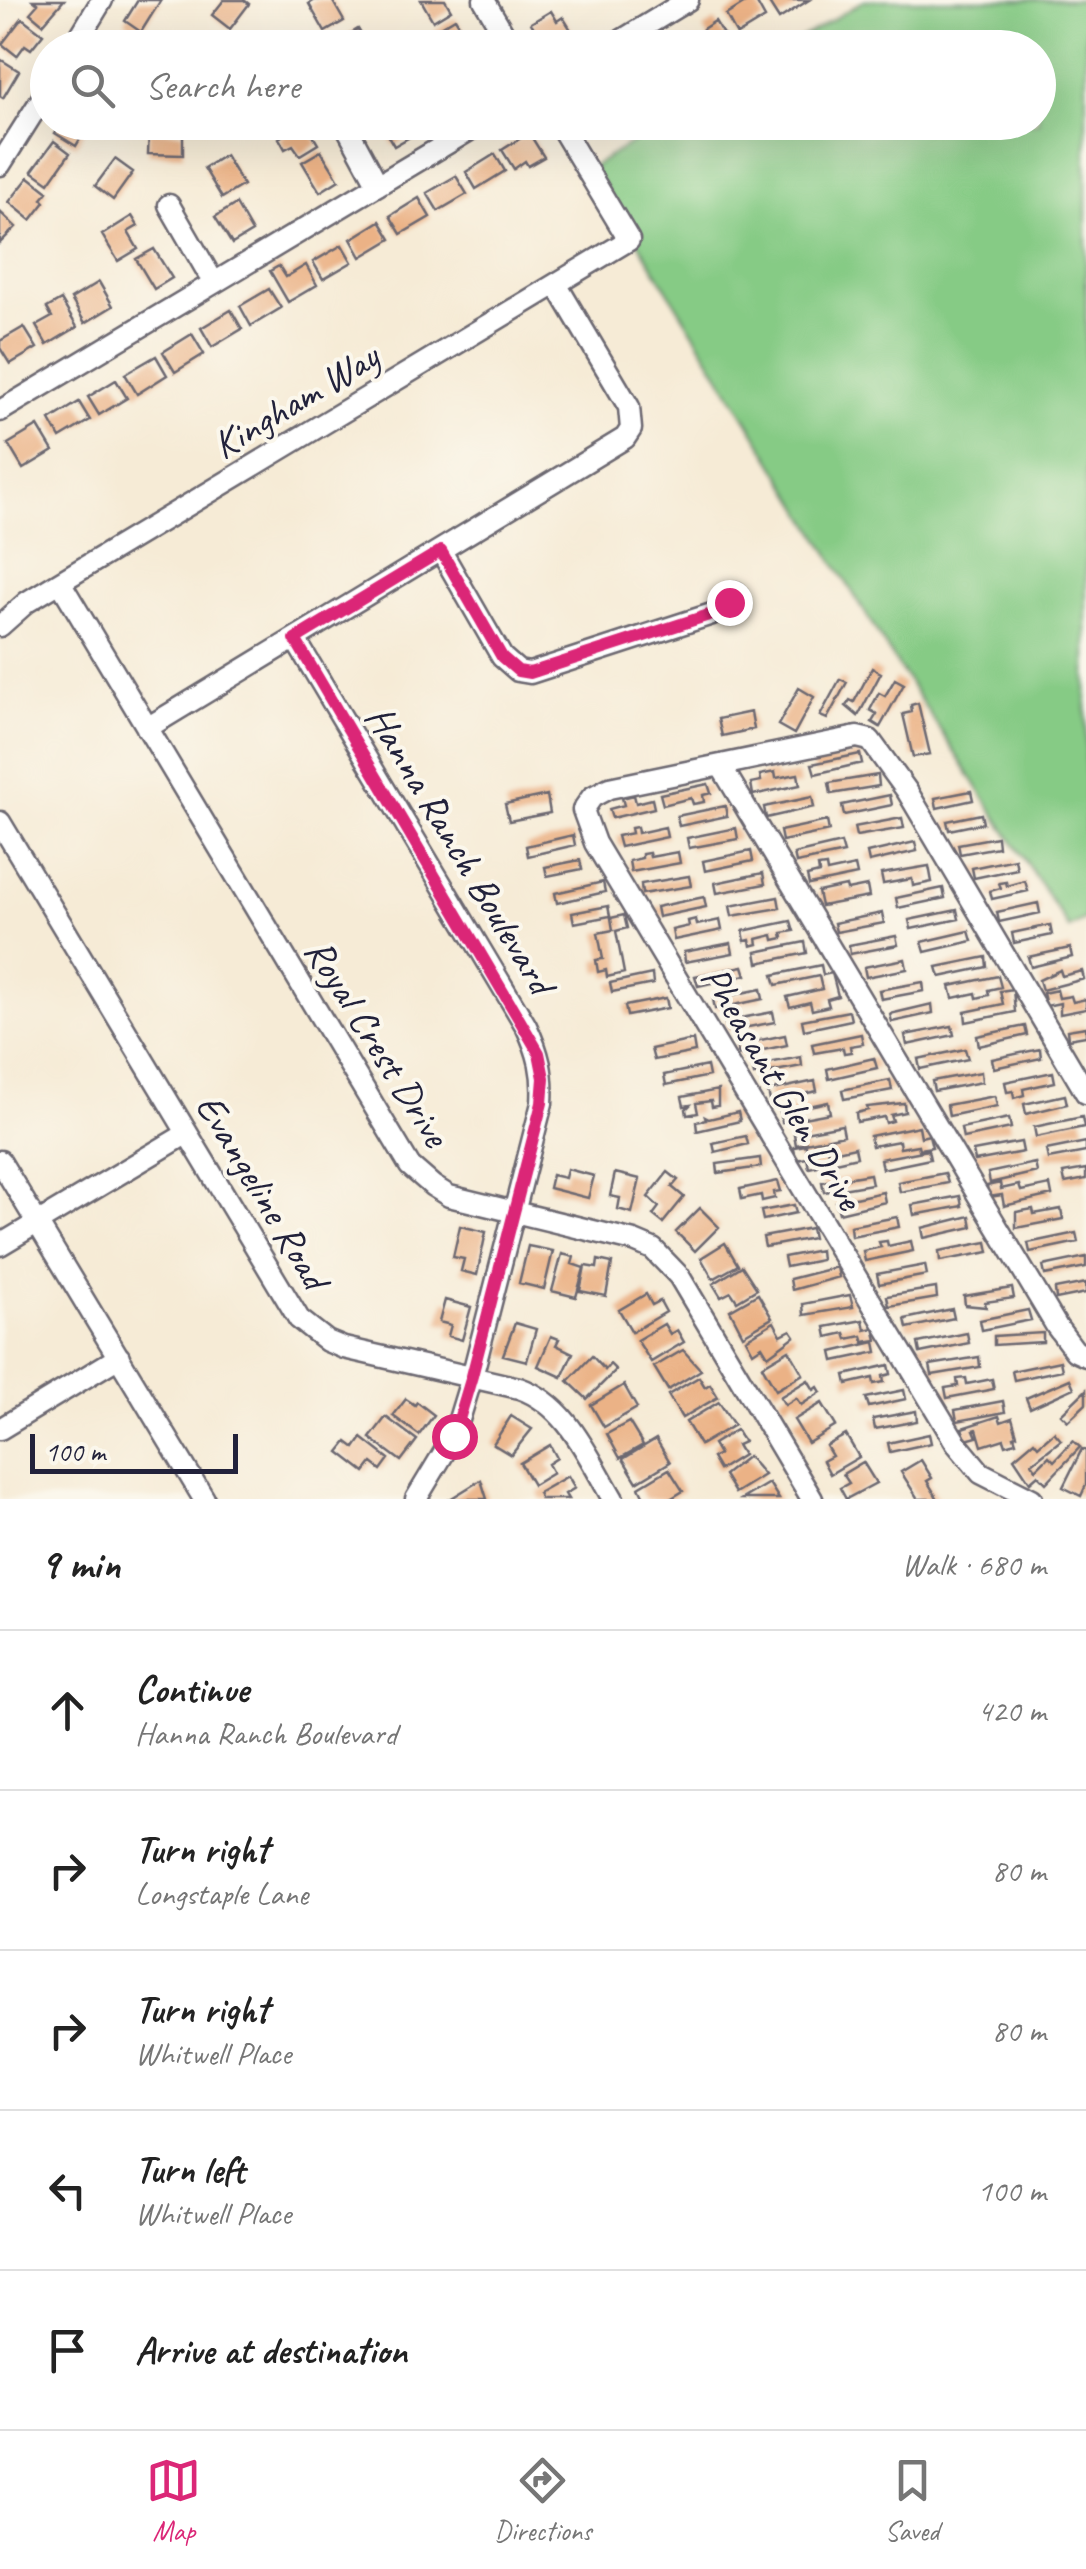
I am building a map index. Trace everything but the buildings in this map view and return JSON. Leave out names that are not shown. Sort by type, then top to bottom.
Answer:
[{"type":"street","points":[[84,30],[102,0]]},
{"type":"street","points":[[484,0],[502,30]]},
{"type":"street","points":[[639,30],[688,0]]},
{"type":"street","points":[[0,166],[30,118]]},
{"type":"street","points":[[354,140],[378,186]]},
{"type":"street","points":[[0,411],[454,140]]},
{"type":"street","name":"Kingham Way","points":[[0,626],[60,582],[630,240],[569,140]]},
{"type":"street","points":[[169,205],[214,283]]},
{"type":"street","points":[[147,728],[616,446],[631,429],[629,407],[556,284]]},
{"type":"street","points":[[441,551],[502,657],[518,671],[530,673],[712,614],[736,593]]},
{"type":"street","name":"Royal Crest Drive","points":[[60,582],[410,1166],[449,1196],[653,1249],[666,1260],[812,1499]]},
{"type":"street","name":"Hanna Ranch Boulevard","points":[[295,639],[539,1053],[544,1078],[542,1103],[516,1212],[454,1436],[416,1499]]},
{"type":"street","name":"Pheasant Glen Drive","points":[[1032,1499],[982,1472],[956,1444],[586,822],[584,810],[592,797],[608,788],[857,737],[870,740],[907,791],[1086,1093]]},
{"type":"street","points":[[721,766],[1057,1327],[1075,1351],[1086,1356]]},
{"type":"street","name":"Evangeline Road","points":[[0,822],[286,1301],[313,1332],[344,1348],[532,1392],[552,1405],[566,1422],[613,1499]]},
{"type":"street","points":[[0,1245],[186,1134]]},
{"type":"street","points":[[0,1160],[199,1497]]},
{"type":"street","points":[[0,1429],[119,1357]]},
{"type":"green space","points":[[865,0],[1086,0],[1086,919],[1069,928],[888,650],[592,167],[637,140],[1056,140],[1056,30],[816,30]]},
{"type":"route","points":[[454,1436],[516,1212],[542,1103],[544,1078],[539,1053],[526,1026],[295,639],[441,551],[502,657],[518,671],[540,672],[712,614],[729,602]]}]
